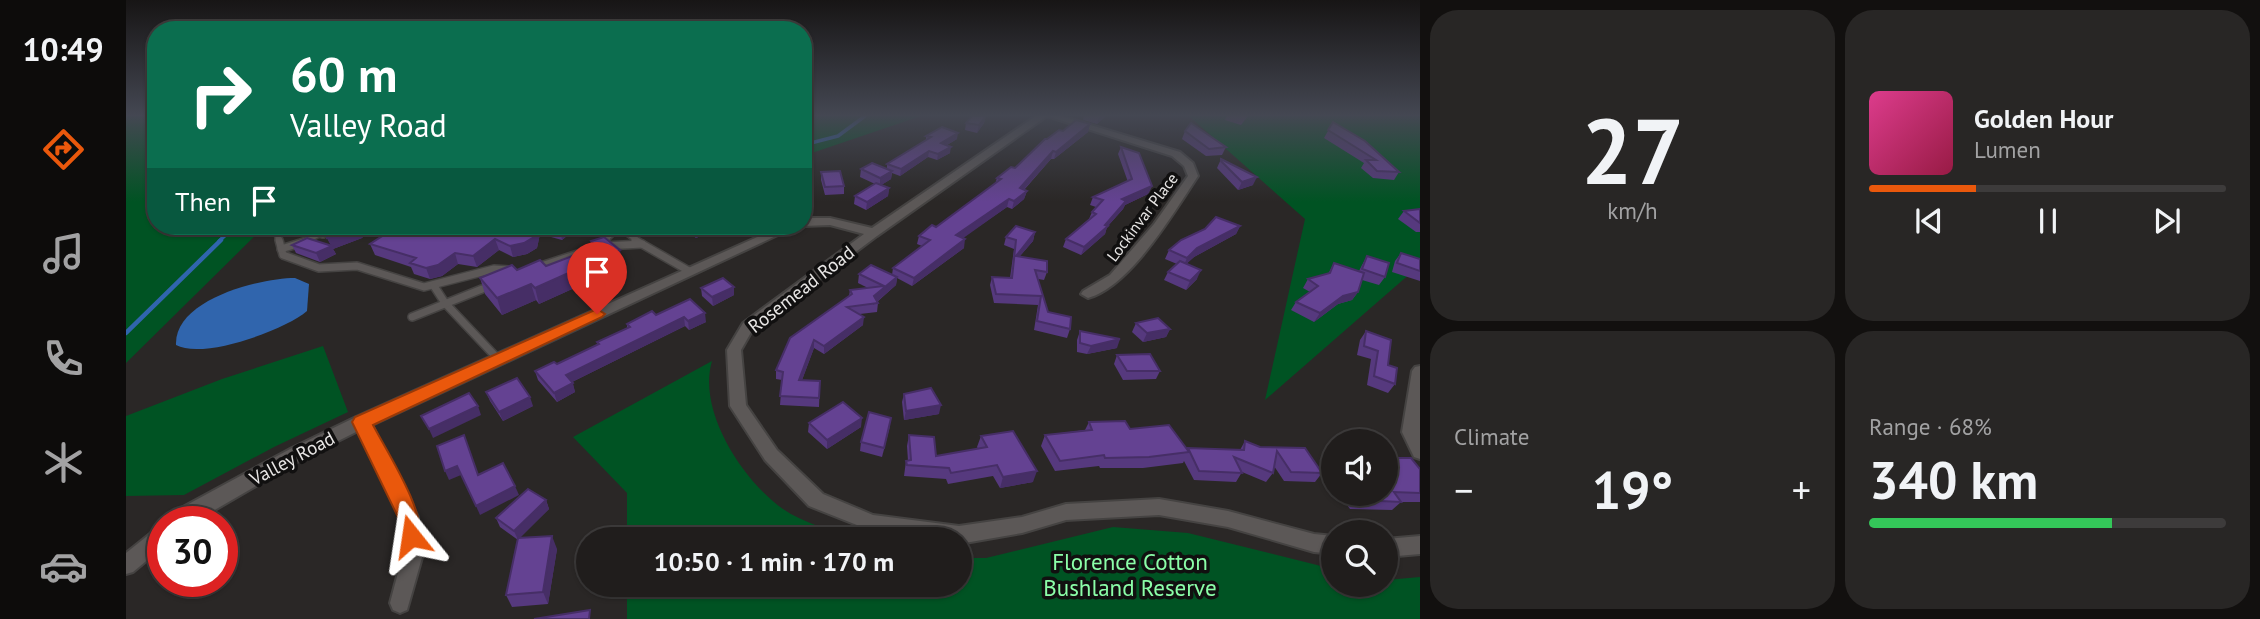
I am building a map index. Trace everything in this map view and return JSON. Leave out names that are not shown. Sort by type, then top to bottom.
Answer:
[{"type":"street","name":"Rosemead Road","points":[[1000,145],[873,233],[748,326],[734,350],[738,406],[771,455],[817,500],[873,523],[959,535],[1023,525],[1066,512],[1159,507],[1228,519],[1321,544]]},
{"type":"street","name":"Lockinvar Place","points":[[1088,294],[1115,278],[1158,227],[1193,176],[1189,164],[1176,154],[1146,145]]},
{"type":"street","points":[[812,221],[822,219],[847,223],[873,233]]},
{"type":"street","name":"Valley Road","points":[[203,506],[298,453],[362,422],[770,235]]},
{"type":"street","points":[[1420,371],[1410,432],[1420,452]]},
{"type":"street","points":[[362,422],[409,517],[413,554],[400,603]]},
{"type":"street","points":[[1398,547],[1420,545]]},
{"type":"street","points":[[126,565],[147,548]]},
{"type":"lane","points":[[276,235],[283,255],[289,258],[319,268],[357,266],[416,286],[434,286],[494,270],[521,270]]},
{"type":"lane","points":[[281,249],[317,235]]},
{"type":"lane","points":[[595,248],[610,235]]},
{"type":"lane","points":[[630,235],[689,271]]},
{"type":"lane","points":[[530,268],[595,248],[615,244],[642,244]]},
{"type":"lane","points":[[434,286],[445,303],[498,359]]},
{"type":"lane","points":[[412,317],[482,289]]},
{"type":"green space","points":[[126,145],[147,145],[147,235],[256,235],[126,363]]},
{"type":"green space","points":[[812,145],[836,145],[812,153]]},
{"type":"green space","points":[[1222,145],[1420,145],[1420,265],[1265,400],[1305,219]]},
{"type":"green space","points":[[323,346],[348,412],[274,447],[184,495],[126,496],[126,416],[222,379]]},
{"type":"green space","points":[[712,361],[709,381],[711,401],[717,422],[739,463],[768,497],[783,509],[821,527],[627,527],[627,493],[573,437]]},
{"type":"green space","name":"Florence Cotton Bushland Reserve","points":[[1113,527],[1188,533],[1321,566],[1321,597],[1398,597],[1398,579],[1420,577],[1420,619],[627,619],[627,597],[972,597],[972,558],[986,558]]},
{"type":"water","points":[[295,278],[309,284],[307,311],[296,319],[263,334],[224,346],[188,349],[176,345],[179,329],[189,315],[204,304],[242,287]]},
{"type":"building","points":[[918,145],[951,147],[938,154],[929,151],[901,169],[887,164]]},
{"type":"building","points":[[1039,145],[1065,145],[1056,152],[1053,151],[1020,188],[1027,191],[1014,201],[1009,199],[956,235],[965,239],[914,278],[893,268],[930,240],[919,236],[932,225],[936,227],[1001,179],[997,178],[1011,167],[1015,168]]},
{"type":"building","points":[[1204,145],[1226,147],[1209,149]]},
{"type":"building","points":[[1352,145],[1369,145],[1399,172],[1377,171],[1366,160],[1376,160]]},
{"type":"building","points":[[1121,147],[1139,153],[1152,186],[1122,199],[1126,201],[1105,225],[1108,226],[1084,247],[1066,239],[1096,214],[1092,212],[1103,200],[1093,197],[1132,179]]},
{"type":"building","points":[[1221,159],[1257,177],[1242,182]]},
{"type":"building","points":[[872,163],[892,171],[880,178],[861,169]]},
{"type":"building","points":[[840,171],[844,186],[825,187],[821,172]]},
{"type":"building","points":[[876,183],[889,188],[867,202],[855,196]]},
{"type":"building","points":[[1420,209],[1420,223],[1404,211]]},
{"type":"building","points":[[1216,217],[1240,226],[1197,248],[1187,258],[1169,250],[1181,240],[1205,229]]},
{"type":"building","points":[[1016,226],[1035,232],[1016,256],[1047,261],[1047,272],[1035,270],[1048,312],[1071,317],[1070,329],[1037,321],[1041,296],[996,294],[992,277],[1012,278],[1016,240],[1006,237]]},
{"type":"building","points":[[384,235],[535,235],[524,243],[510,246],[495,239],[473,256],[455,253],[438,265],[426,268],[410,263],[416,258],[370,244]]},
{"type":"building","points":[[604,237],[620,250],[535,288],[531,284],[497,298],[480,278],[512,265],[517,270],[540,260],[546,266],[596,247],[591,241]]},
{"type":"building","points":[[307,238],[332,246],[316,253],[292,245]]},
{"type":"building","points":[[1401,253],[1420,259],[1420,271],[1397,263]]},
{"type":"building","points":[[1367,256],[1389,263],[1385,277],[1362,269]]},
{"type":"building","points":[[1180,261],[1201,270],[1190,281],[1168,272]]},
{"type":"building","points":[[1334,263],[1364,273],[1358,292],[1343,296],[1320,313],[1296,302],[1318,286],[1308,279],[1330,273]]},
{"type":"building","points":[[871,265],[897,277],[874,296],[878,303],[847,307],[864,317],[824,346],[814,340],[799,380],[820,381],[819,398],[780,396],[783,372],[776,370],[790,338],[852,294],[850,290],[884,286],[859,274]]},
{"type":"building","points":[[723,278],[734,287],[712,297],[701,288]]},
{"type":"building","points":[[690,299],[705,313],[688,321],[684,317],[566,375],[573,383],[554,393],[535,371],[554,362],[557,364],[599,344],[597,342],[630,327],[627,324],[652,311],[656,315]]},
{"type":"building","points":[[1158,318],[1170,329],[1147,333],[1136,323]]},
{"type":"building","points":[[1080,331],[1120,339],[1091,346],[1080,343]]},
{"type":"building","points":[[1366,331],[1391,340],[1388,365],[1397,368],[1395,384],[1374,376],[1378,351],[1364,346]]},
{"type":"building","points":[[1150,354],[1160,371],[1127,371],[1117,355]]},
{"type":"building","points":[[517,378],[530,397],[499,412],[486,392]]},
{"type":"building","points":[[931,388],[941,405],[906,411],[904,394]]},
{"type":"building","points":[[469,393],[478,406],[429,429],[421,416]]},
{"type":"building","points":[[843,402],[862,418],[827,440],[809,423]]},
{"type":"building","points":[[869,412],[891,418],[884,448],[861,442]]},
{"type":"building","points":[[1125,421],[1130,429],[1169,425],[1189,452],[1149,457],[1105,458],[1104,455],[1060,461],[1045,435],[1092,430],[1089,422]]},
{"type":"building","points":[[1013,431],[1037,471],[1003,477],[997,465],[951,473],[949,468],[907,465],[906,461],[911,460],[909,435],[934,437],[936,456],[987,447],[981,436]]},
{"type":"building","points":[[464,435],[478,475],[503,463],[515,486],[476,506],[457,466],[445,471],[437,446]]},
{"type":"building","points":[[1245,441],[1260,447],[1305,448],[1321,473],[1291,472],[1277,451],[1273,473],[1234,457],[1242,473],[1199,471],[1188,448],[1244,450]]},
{"type":"building","points":[[1398,458],[1411,458],[1420,469],[1420,493],[1398,492]]},
{"type":"building","points":[[528,489],[546,500],[514,531],[496,518]]},
{"type":"building","points":[[552,536],[543,592],[506,595],[518,538]]},
{"type":"building","points":[[590,610],[589,619],[534,619]]},
{"type":"waterway","points":[[219,241],[226,235]]},
{"type":"waterway","points":[[126,333],[221,240]]},
{"type":"route","points":[[411,536],[409,517],[362,422],[597,314]]}]
